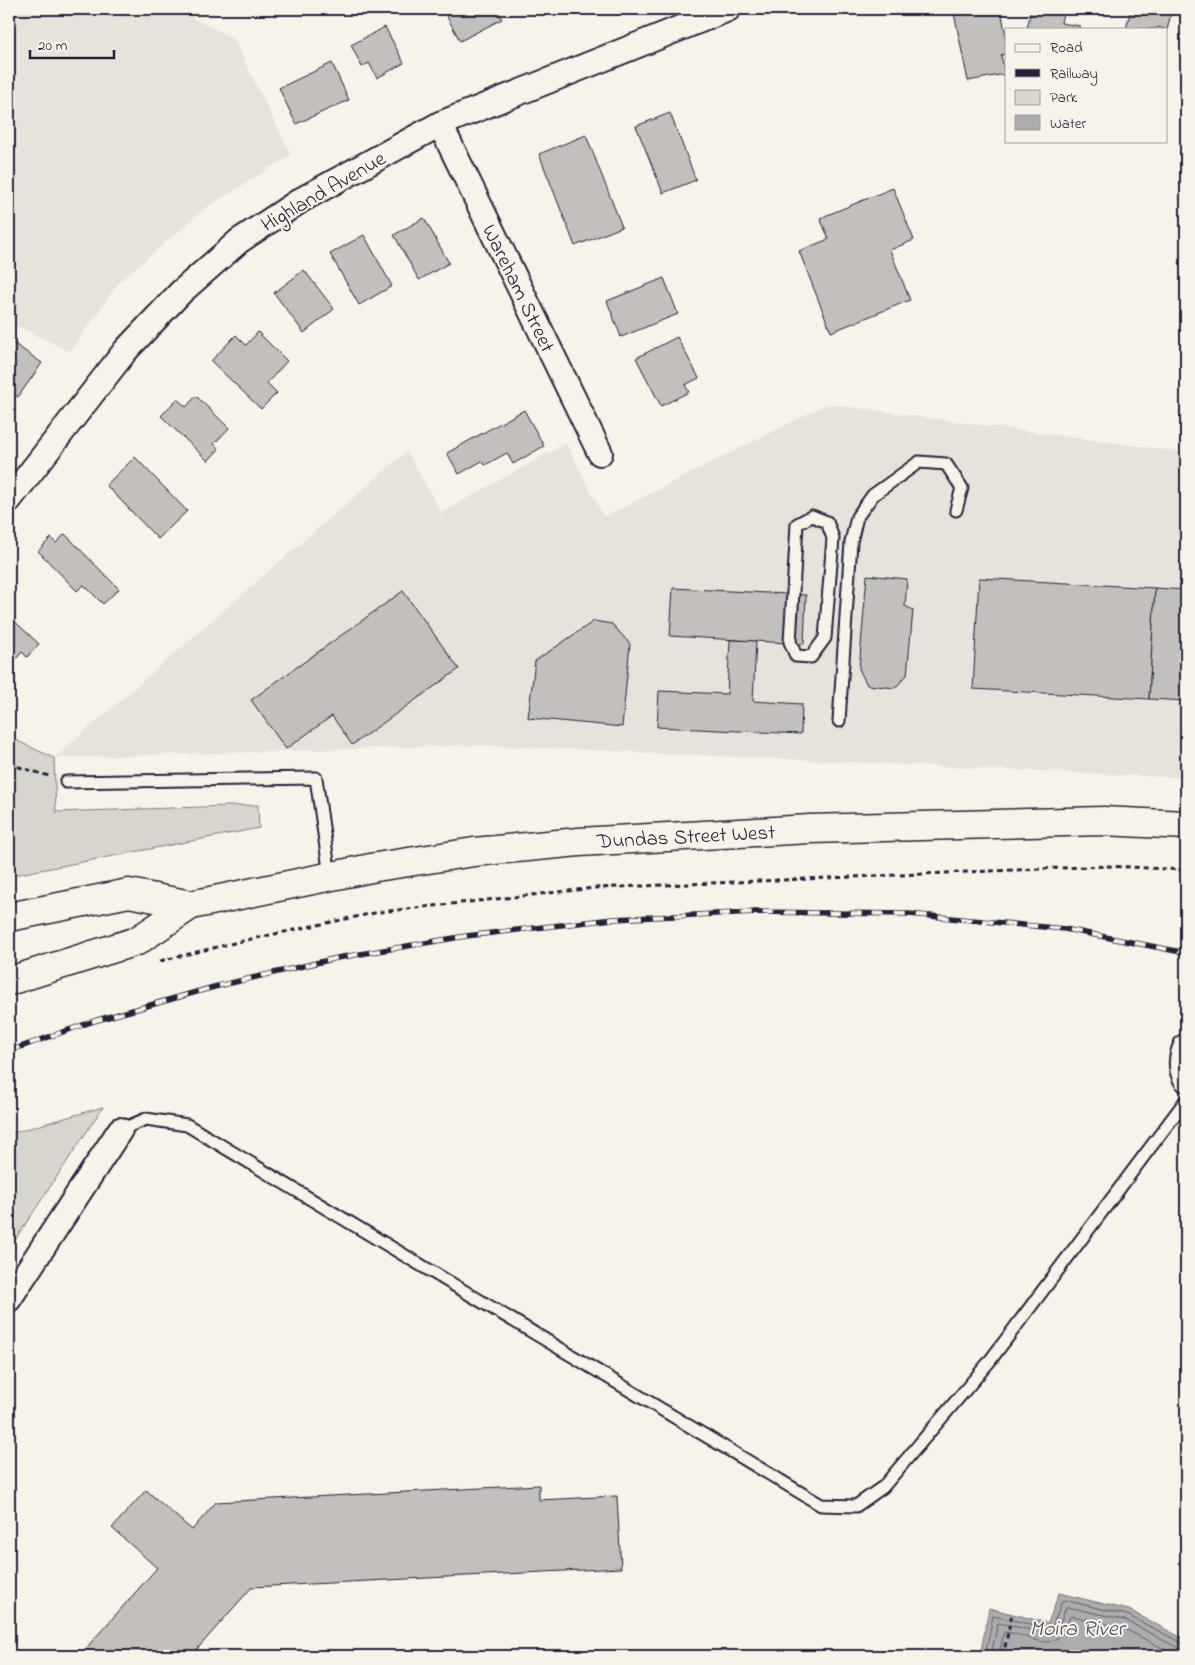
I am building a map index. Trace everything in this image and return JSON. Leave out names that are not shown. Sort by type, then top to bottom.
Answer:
[{"type":"main road","name":"Dundas Street West","points":[[9,981],[137,941],[191,905],[376,867],[474,852],[604,840],[810,829],[1103,821],[1186,825]]},
{"type":"main road","name":"Dundas Street West","points":[[9,917],[130,893],[191,905]]},
{"type":"street","name":"Highland Avenue","points":[[9,500],[126,350],[181,292],[239,241],[301,200],[440,124],[728,9]]},
{"type":"street","name":"Wareham Street","points":[[440,124],[600,452]]},
{"type":"street","points":[[1186,1046],[1182,1054],[1183,1074],[1186,1079]]},
{"type":"street","points":[[9,1299],[120,1130]]},
{"type":"lane","points":[[839,721],[851,542],[857,517],[872,495],[919,462],[946,464],[962,488],[956,510]]},
{"type":"lane","points":[[812,516],[827,522],[833,538],[826,638],[811,657],[796,656],[790,642],[797,524],[812,516]]},
{"type":"lane","points":[[66,782],[316,778],[330,876]]},
{"type":"lane","points":[[120,1130],[146,1119],[187,1125],[821,1505],[856,1506],[883,1487],[988,1362],[1186,1100]]},
{"type":"path","points":[[9,764],[66,782]]},
{"type":"path","points":[[158,962],[242,941],[379,912],[595,888],[1108,866],[1186,870]]},
{"type":"path","points":[[1002,1656],[1012,1614]]},
{"type":"shaded area","points":[[9,9],[174,9],[233,38],[291,155],[207,207],[120,281],[70,352],[9,322]]},
{"type":"shaded area","points":[[827,404],[1182,452],[1186,444],[1186,778],[481,745],[54,758],[407,451],[441,513],[566,443],[604,517]]},
{"type":"green space","points":[[9,737],[54,758],[56,812],[258,805],[259,828],[9,876]]},
{"type":"green space","points":[[103,1107],[9,1249],[9,1134]]},
{"type":"water","name":"Moira River","points":[[1059,1593],[1129,1610],[1186,1640],[1186,1656],[980,1656],[989,1608],[1048,1623]]},
{"type":"building","points":[[443,9],[497,9],[502,19],[460,41]]},
{"type":"building","points":[[544,9],[558,9],[547,15]]},
{"type":"building","points":[[976,9],[1001,9],[1005,31],[1005,54],[1001,55],[1005,74],[968,81],[954,13]]},
{"type":"building","points":[[1031,9],[1064,9],[1061,23],[1080,26],[1080,28],[1027,28]]},
{"type":"building","points":[[1131,9],[1172,9],[1167,28],[1126,28]]},
{"type":"building","points":[[385,27],[404,63],[377,78],[369,63],[362,67],[351,45]]},
{"type":"building","points":[[332,63],[349,100],[296,124],[279,88]]},
{"type":"building","points":[[670,113],[696,180],[663,193],[636,126]]},
{"type":"building","points":[[586,135],[622,227],[575,246],[539,154]]},
{"type":"building","points":[[893,188],[914,240],[890,250],[910,300],[831,332],[799,251],[829,239],[820,218]]},
{"type":"building","points":[[424,218],[449,263],[419,280],[394,235]]},
{"type":"building","points":[[364,235],[392,286],[359,305],[330,254]]},
{"type":"building","points":[[304,270],[334,309],[304,333],[274,293]]},
{"type":"building","points":[[664,278],[678,314],[621,337],[607,301]]},
{"type":"building","points":[[258,332],[287,361],[267,383],[277,393],[261,409],[211,361],[236,335],[246,345]]},
{"type":"building","points":[[677,337],[699,378],[685,385],[689,392],[661,406],[636,358]]},
{"type":"building","points":[[9,340],[42,363],[18,397],[9,390]]},
{"type":"building","points":[[196,396],[229,428],[214,444],[219,449],[208,461],[161,416],[177,399],[186,407]]},
{"type":"building","points":[[524,410],[544,446],[513,464],[507,453],[485,465],[482,461],[459,474],[447,453]]},
{"type":"building","points":[[135,457],[187,511],[158,539],[106,485]]},
{"type":"building","points":[[65,534],[119,589],[103,604],[84,585],[77,591],[38,551],[51,538],[56,543]]},
{"type":"building","points":[[867,575],[907,579],[905,606],[913,610],[907,675],[895,688],[867,685],[859,669]]},
{"type":"building","points":[[979,578],[1155,588],[1149,699],[973,689]]},
{"type":"building","points":[[673,588],[806,595],[804,644],[670,636]]},
{"type":"building","points":[[1155,588],[1186,590],[1186,701],[1149,699]]},
{"type":"building","points":[[403,591],[459,669],[352,745],[332,716],[286,749],[251,700]]},
{"type":"building","points":[[9,616],[39,644],[27,657],[22,652],[9,667]]},
{"type":"building","points":[[594,621],[612,624],[630,644],[622,727],[528,718],[535,661]]},
{"type":"building","points":[[730,640],[756,641],[753,701],[802,704],[801,734],[657,727],[659,691],[727,694]]},
{"type":"building","points":[[539,1485],[539,1500],[617,1496],[621,1568],[252,1587],[191,1656],[79,1656],[157,1568],[112,1528],[146,1490],[192,1530],[216,1502]]},
{"type":"railway","points":[[9,1051],[94,1021],[214,987],[337,958],[466,936],[613,919],[756,912],[909,914],[1065,929],[1186,953]]}]
